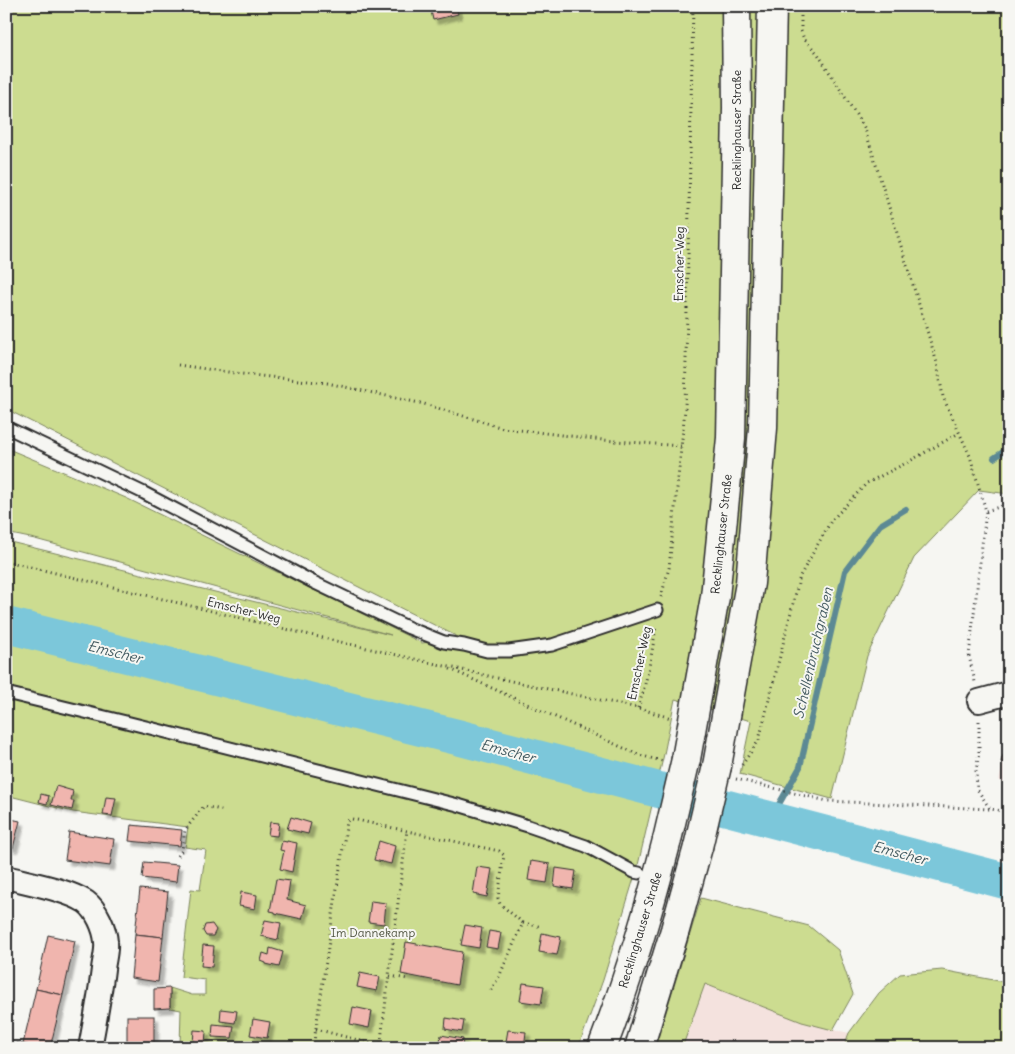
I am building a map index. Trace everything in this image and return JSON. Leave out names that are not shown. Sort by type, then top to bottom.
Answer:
[{"type":"main road","name":"Recklinghauser Straße","points":[[602,1048],[637,948],[656,881],[666,840],[674,760],[715,597],[731,438],[737,108],[736,6]]},
{"type":"main road","points":[[639,1048],[670,948],[698,847],[729,771],[750,583],[763,428],[772,6]]},
{"type":"street","points":[[979,700],[1009,693]]},
{"type":"street","points":[[6,877],[76,897],[86,902],[98,916],[106,942],[99,1005],[90,1048]]},
{"type":"lane","points":[[6,427],[144,494],[313,582],[409,628],[444,642],[487,651],[510,651],[552,645],[657,610]]},
{"type":"lane","points":[[6,693],[458,805],[586,846],[639,873]]},
{"type":"path","name":"Emscher-Weg","points":[[6,561],[442,666],[638,708],[651,658],[657,610],[669,568],[685,409],[693,6]]},
{"type":"path","points":[[801,6],[801,31],[804,39],[818,54],[865,129],[937,363],[943,397],[970,456],[986,511],[969,656],[979,700],[977,789],[990,809]]},
{"type":"path","points":[[178,364],[242,374],[328,383],[424,404],[503,428],[603,440],[681,446]]},
{"type":"path","points":[[959,433],[867,483],[831,521],[800,576],[759,740],[729,771],[762,785],[827,801],[990,809],[1009,812]]},
{"type":"path","points":[[986,511],[1009,504]]},
{"type":"path","points":[[442,666],[639,755],[674,760]]},
{"type":"path","points":[[638,708],[671,718]]},
{"type":"path","points":[[178,856],[182,850],[185,830],[204,806],[225,811]]},
{"type":"path","points":[[312,1048],[348,821],[352,819],[499,851],[504,855],[498,898],[500,904],[523,923],[542,927]]},
{"type":"path","points":[[316,1029],[380,1047],[407,830]]},
{"type":"path","points":[[489,993],[498,979],[523,923]]},
{"type":"path","points":[[390,976],[408,979]]},
{"type":"shaded area","points":[[1009,737],[1009,783],[999,781]]},
{"type":"shaded area","points":[[705,984],[802,1022],[849,1033],[844,1045],[857,1048],[682,1048]]},
{"type":"green space","name":"Im Dannekamp","points":[[6,6],[1009,6],[1009,494],[979,490],[914,558],[867,656],[832,799],[740,774],[751,721],[675,699],[638,865],[603,980],[578,1048],[209,1048],[208,1046],[180,1046],[181,1010],[170,1008],[170,988],[192,995],[205,995],[205,980],[181,977],[191,889],[200,890],[206,850],[185,847],[188,827],[73,812],[6,795],[6,541],[391,635],[35,539],[6,533],[6,448],[126,498],[422,643],[460,638],[6,409]]},
{"type":"green space","points":[[701,898],[809,926],[838,950],[853,994],[833,1030],[802,1022],[705,984],[682,1048],[655,1048]]},
{"type":"green space","points":[[942,970],[1009,983],[1009,1048],[857,1048],[844,1046],[849,1033],[879,993],[900,974]]},
{"type":"building","points":[[430,6],[456,6],[458,14],[433,20]]},
{"type":"building","points":[[1003,755],[1009,756],[1009,763],[1001,762]]},
{"type":"building","points":[[56,786],[73,791],[71,801],[74,801],[72,810],[51,805]]},
{"type":"building","points":[[41,794],[49,796],[47,804],[39,802]]},
{"type":"building","points":[[106,797],[116,798],[112,816],[103,815]]},
{"type":"building","points":[[291,817],[311,823],[308,834],[287,829]]},
{"type":"building","points":[[6,818],[20,821],[13,848],[6,846]]},
{"type":"building","points":[[270,822],[279,823],[277,836],[268,835]]},
{"type":"building","points":[[131,825],[182,830],[180,846],[129,841]]},
{"type":"building","points":[[69,832],[114,839],[110,866],[65,860]]},
{"type":"building","points":[[282,841],[297,843],[292,872],[280,869],[284,851],[280,850]]},
{"type":"building","points":[[379,841],[395,846],[391,864],[374,860]]},
{"type":"building","points":[[531,861],[550,864],[547,883],[528,880]]},
{"type":"building","points":[[144,862],[178,865],[176,882],[142,878]]},
{"type":"building","points":[[477,867],[492,869],[487,897],[473,894]]},
{"type":"building","points":[[556,868],[576,871],[573,889],[554,886]]},
{"type":"building","points":[[276,879],[290,881],[287,900],[306,905],[302,919],[270,911]]},
{"type":"building","points":[[140,889],[168,892],[163,937],[135,934]]},
{"type":"building","points":[[241,892],[257,895],[255,909],[239,906]]},
{"type":"building","points":[[371,901],[386,903],[384,924],[368,922]]},
{"type":"building","points":[[265,920],[281,923],[278,940],[261,936]]},
{"type":"building","points":[[212,924],[216,930],[213,936],[206,936],[203,931],[205,925]]},
{"type":"building","points":[[465,925],[482,928],[479,948],[461,945]]},
{"type":"building","points":[[489,931],[501,933],[498,949],[486,947]]},
{"type":"building","points":[[542,933],[561,937],[557,955],[539,952]]},
{"type":"building","points":[[135,934],[163,937],[158,982],[131,978]]},
{"type":"building","points":[[48,935],[75,941],[63,995],[36,989]]},
{"type":"building","points":[[406,942],[462,952],[457,985],[401,974]]},
{"type":"building","points":[[203,945],[214,946],[212,967],[201,966]]},
{"type":"building","points":[[270,948],[283,952],[279,967],[261,961],[263,953],[269,955]]},
{"type":"building","points":[[360,973],[380,977],[377,991],[357,987]]},
{"type":"building","points":[[523,983],[544,986],[541,1004],[520,1001]]},
{"type":"building","points":[[170,988],[170,1008],[154,1009],[154,989]]},
{"type":"building","points":[[36,989],[63,995],[50,1048],[38,1048],[23,1044]]},
{"type":"building","points":[[353,1007],[372,1011],[369,1028],[350,1024]]},
{"type":"building","points":[[221,1009],[237,1011],[235,1023],[220,1021]]},
{"type":"building","points":[[127,1016],[154,1016],[154,1048],[127,1048]]},
{"type":"building","points":[[446,1018],[464,1021],[462,1032],[445,1029]]},
{"type":"building","points":[[253,1019],[270,1022],[267,1038],[250,1035]]},
{"type":"building","points":[[213,1024],[234,1026],[232,1038],[212,1037]]},
{"type":"building","points":[[194,1030],[206,1031],[205,1045],[193,1044]]},
{"type":"building","points":[[508,1030],[526,1032],[524,1048],[505,1047]]},
{"type":"building","points":[[441,1035],[463,1039],[462,1048],[439,1048]]},
{"type":"building","points":[[17,1043],[23,1044],[38,1048],[16,1048]]},
{"type":"waterway","name":"Schellenbruchgraben","points":[[994,458],[1009,448]]},
{"type":"waterway","name":"Schellenbruchgraben","points":[[770,820],[800,767],[845,571],[880,525],[906,509]]},
{"type":"waterway","name":"Emscher","points":[[6,625],[457,737],[1009,882]]}]
